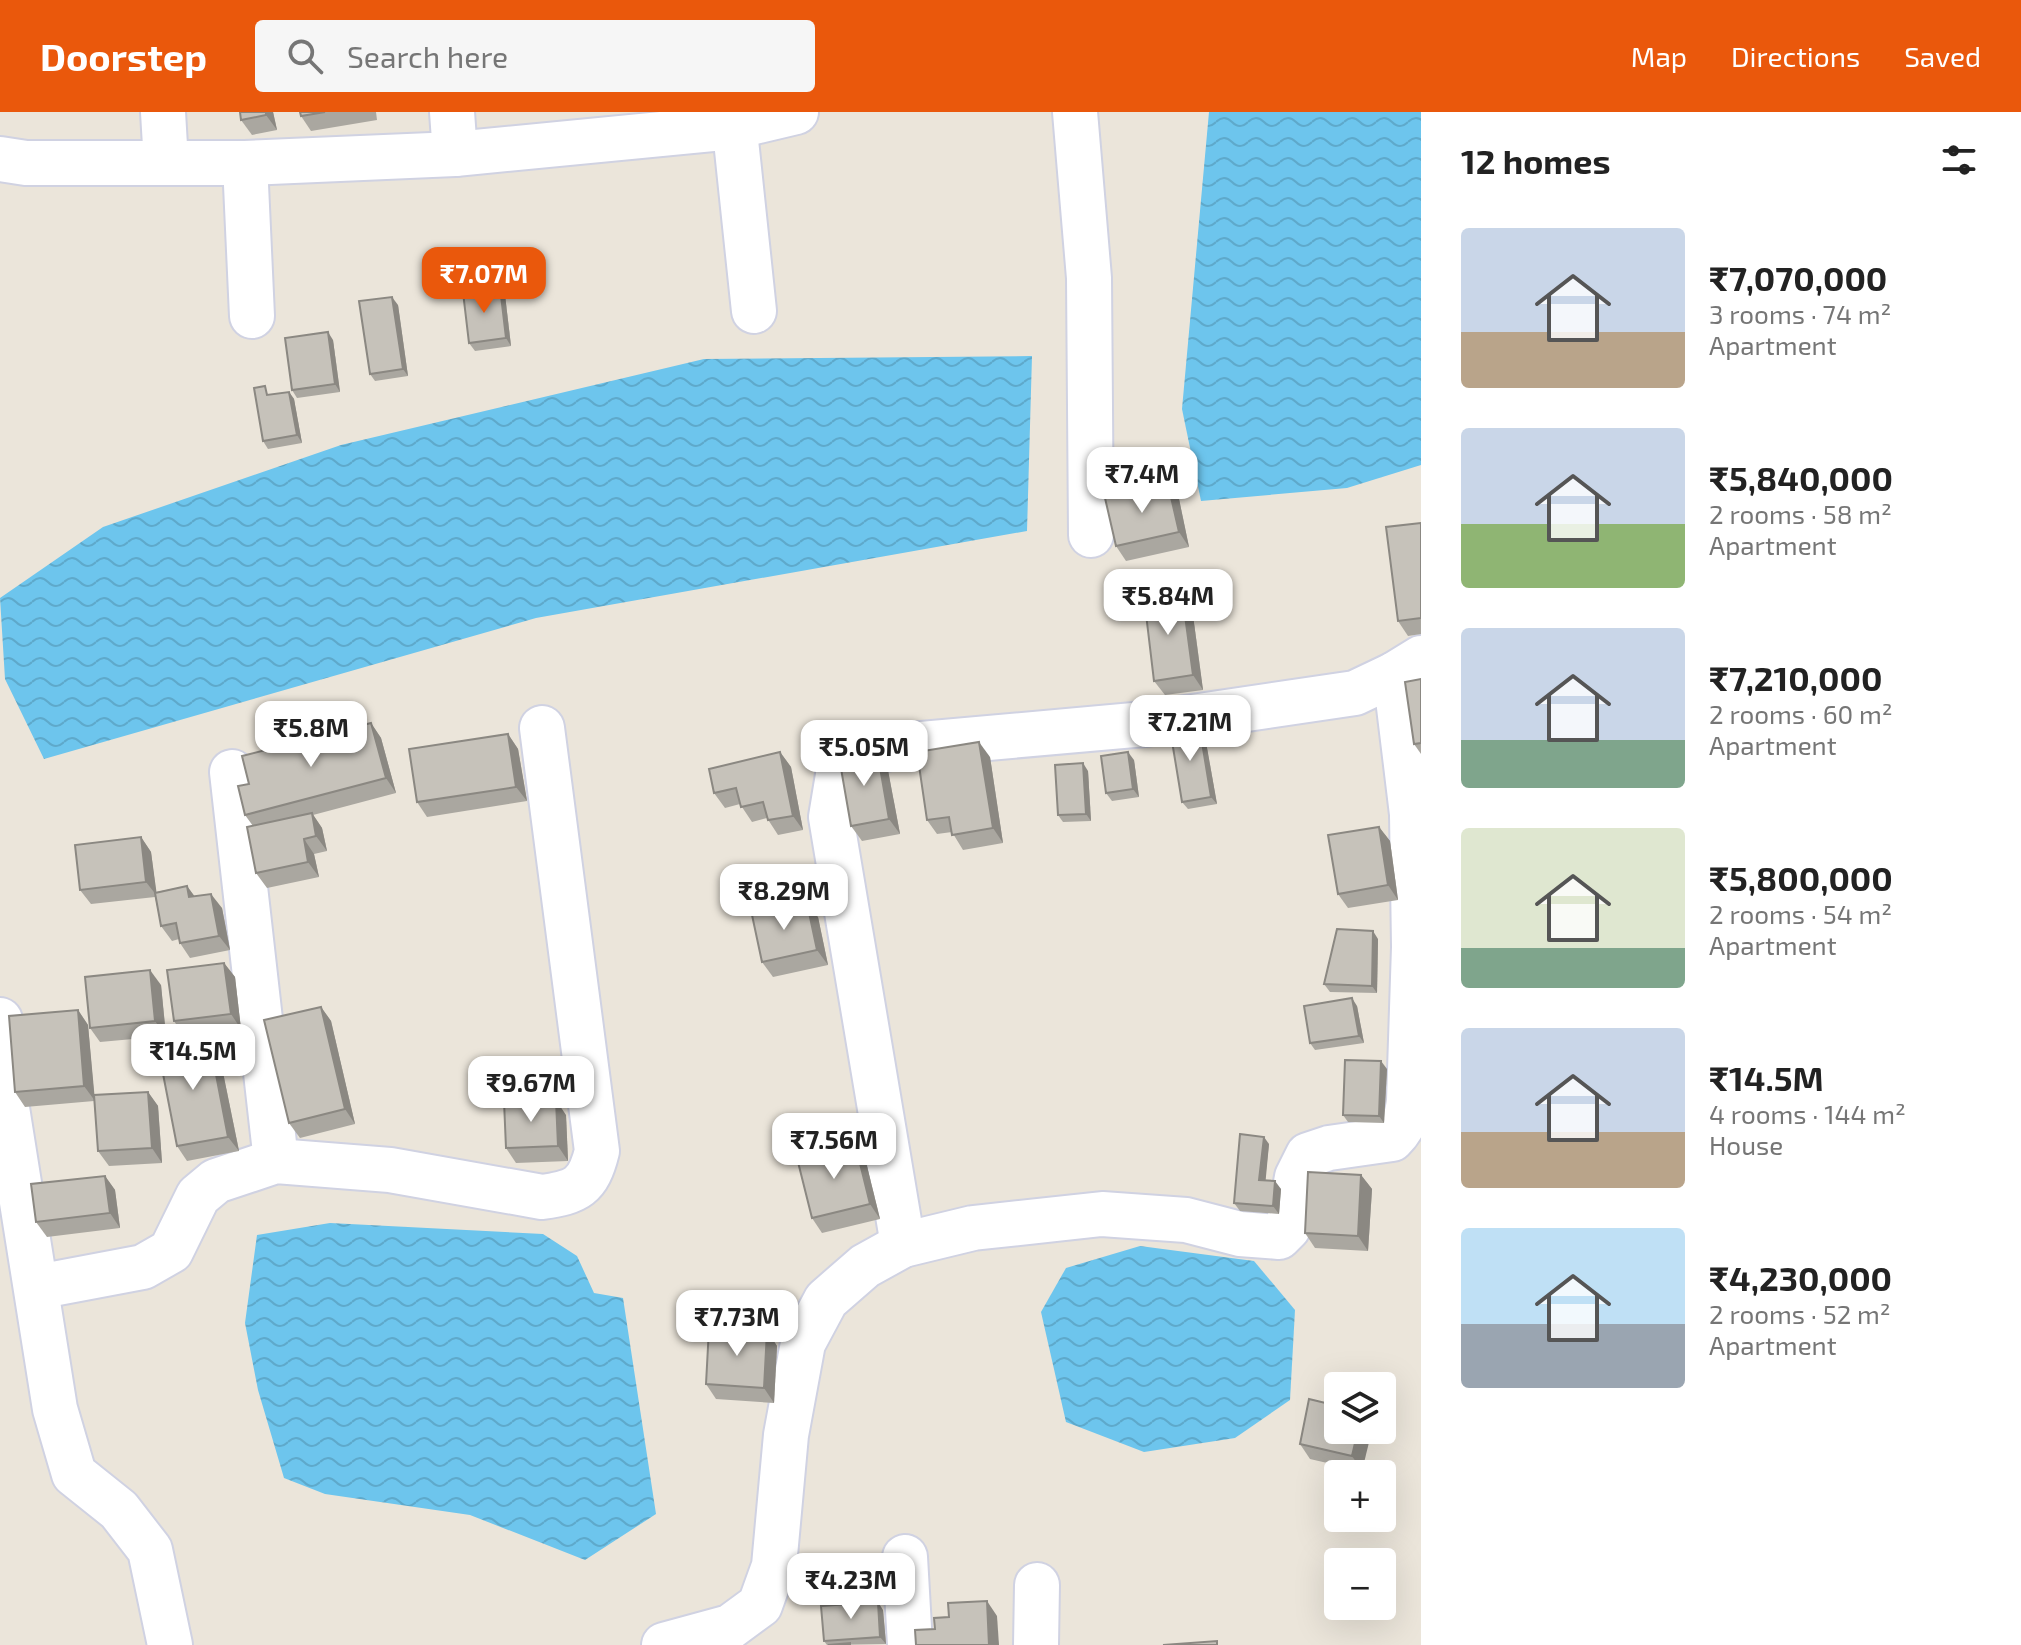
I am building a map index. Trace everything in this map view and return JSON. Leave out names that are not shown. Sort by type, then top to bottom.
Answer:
[{"type":"street","points":[[163,112],[166,163]]},
{"type":"street","points":[[0,159],[26,163],[245,163],[454,133],[733,119],[796,112]]},
{"type":"street","points":[[1075,112],[1089,278],[1091,535]]},
{"type":"street","points":[[733,119],[754,311]]},
{"type":"street","points":[[245,163],[252,316]]},
{"type":"street","points":[[664,1645],[730,1627],[760,1605],[774,1566],[786,1435],[803,1343],[826,1300],[865,1266],[903,1245],[973,1228],[1102,1214],[1186,1220],[1240,1234],[1279,1237],[1288,1228],[1297,1177],[1308,1155],[1329,1148],[1392,1139],[1406,1121],[1418,947],[1417,814],[1408,666],[1355,693],[1145,724],[899,746],[857,755],[838,775],[831,817],[903,1245]]},
{"type":"street","points":[[37,1287],[143,1267],[171,1251],[198,1196],[216,1181],[276,1161],[390,1170],[542,1197],[567,1193],[581,1185],[592,1173],[597,1151],[542,728]]},
{"type":"street","points":[[232,772],[276,1161]]},
{"type":"street","points":[[0,1020],[4,1108],[37,1287],[55,1409],[74,1474],[119,1510],[150,1550],[170,1645]]},
{"type":"street","points":[[905,1557],[910,1645]]},
{"type":"street","points":[[1036,1645],[1037,1585]]},
{"type":"water","points":[[1209,112],[1421,112],[1421,465],[1347,488],[1201,501],[1182,409]]},
{"type":"water","points":[[1032,356],[1027,531],[536,618],[44,759],[5,679],[0,598],[103,527],[341,445],[704,359]]},
{"type":"water","points":[[330,1223],[543,1234],[577,1256],[594,1293],[623,1298],[656,1514],[585,1560],[470,1515],[325,1494],[284,1478],[258,1390],[245,1323],[257,1235]]},
{"type":"water","points":[[1140,1246],[1254,1261],[1295,1310],[1290,1400],[1235,1438],[1144,1452],[1066,1422],[1041,1312],[1066,1268]]},
{"type":"building","points":[[240,112],[266,112],[266,115],[241,120]]},
{"type":"building","points":[[300,112],[325,112],[301,116]]},
{"type":"building","points":[[500,287],[506,338],[469,343],[463,292]]},
{"type":"building","points":[[392,297],[403,369],[370,374],[359,301]]},
{"type":"building","points":[[328,332],[335,384],[292,390],[285,338]]},
{"type":"building","points":[[265,386],[267,395],[289,392],[297,435],[263,441],[254,388]]},
{"type":"building","points":[[1168,484],[1179,532],[1116,546],[1105,498]]},
{"type":"building","points":[[1421,523],[1421,618],[1398,621],[1386,527]]},
{"type":"building","points":[[1182,593],[1193,675],[1154,681],[1144,597]]},
{"type":"building","points":[[1421,679],[1421,743],[1414,744],[1405,682]]},
{"type":"building","points":[[371,723],[386,778],[245,815],[238,786],[249,784],[242,756]]},
{"type":"building","points":[[1199,724],[1211,797],[1182,802],[1170,729]]},
{"type":"building","points":[[508,734],[516,787],[417,802],[409,749]]},
{"type":"building","points":[[979,742],[993,828],[952,835],[949,817],[927,820],[917,752]]},
{"type":"building","points":[[877,750],[889,819],[851,826],[839,757]]},
{"type":"building","points":[[780,752],[793,816],[768,820],[763,802],[741,807],[736,788],[714,793],[709,769]]},
{"type":"building","points":[[1128,752],[1133,789],[1106,793],[1101,756]]},
{"type":"building","points":[[1083,763],[1086,814],[1058,815],[1055,765]]},
{"type":"building","points":[[312,813],[316,836],[304,839],[308,862],[256,873],[247,827]]},
{"type":"building","points":[[1379,827],[1388,885],[1338,894],[1328,835]]},
{"type":"building","points":[[141,837],[146,882],[80,890],[75,845]]},
{"type":"building","points":[[187,886],[189,897],[211,894],[219,936],[180,943],[176,923],[161,926],[155,893]]},
{"type":"building","points":[[807,903],[817,950],[762,962],[752,915]]},
{"type":"building","points":[[1337,929],[1373,931],[1372,986],[1324,984]]},
{"type":"building","points":[[224,963],[231,1014],[174,1021],[167,970]]},
{"type":"building","points":[[150,970],[155,1021],[90,1028],[85,977]]},
{"type":"building","points":[[1352,998],[1359,1036],[1310,1043],[1304,1006]]},
{"type":"building","points":[[321,1007],[345,1109],[289,1123],[264,1020]]},
{"type":"building","points":[[78,1010],[84,1086],[15,1092],[9,1016]]},
{"type":"building","points":[[209,1038],[228,1137],[177,1146],[158,1048]]},
{"type":"building","points":[[1345,1060],[1381,1061],[1379,1116],[1343,1115]]},
{"type":"building","points":[[148,1092],[152,1148],[98,1151],[94,1095]]},
{"type":"building","points":[[556,1100],[558,1146],[506,1148],[504,1101]]},
{"type":"building","points":[[1240,1134],[1264,1137],[1259,1180],[1275,1181],[1273,1206],[1234,1203]]},
{"type":"building","points":[[855,1143],[870,1204],[812,1218],[797,1158]]},
{"type":"building","points":[[1308,1172],[1361,1175],[1358,1236],[1305,1233]]},
{"type":"building","points":[[105,1176],[110,1213],[36,1222],[31,1184]]},
{"type":"building","points":[[709,1328],[767,1331],[764,1388],[706,1384]]},
{"type":"building","points":[[1309,1399],[1324,1403],[1324,1444],[1355,1444],[1352,1456],[1300,1444]]},
{"type":"building","points":[[987,1601],[989,1645],[916,1645],[915,1630],[935,1629],[934,1618],[949,1617],[948,1603]]},
{"type":"building","points":[[878,1602],[880,1637],[824,1641],[821,1606]]},
{"type":"building","points":[[1217,1641],[1217,1645],[1163,1645]]}]
